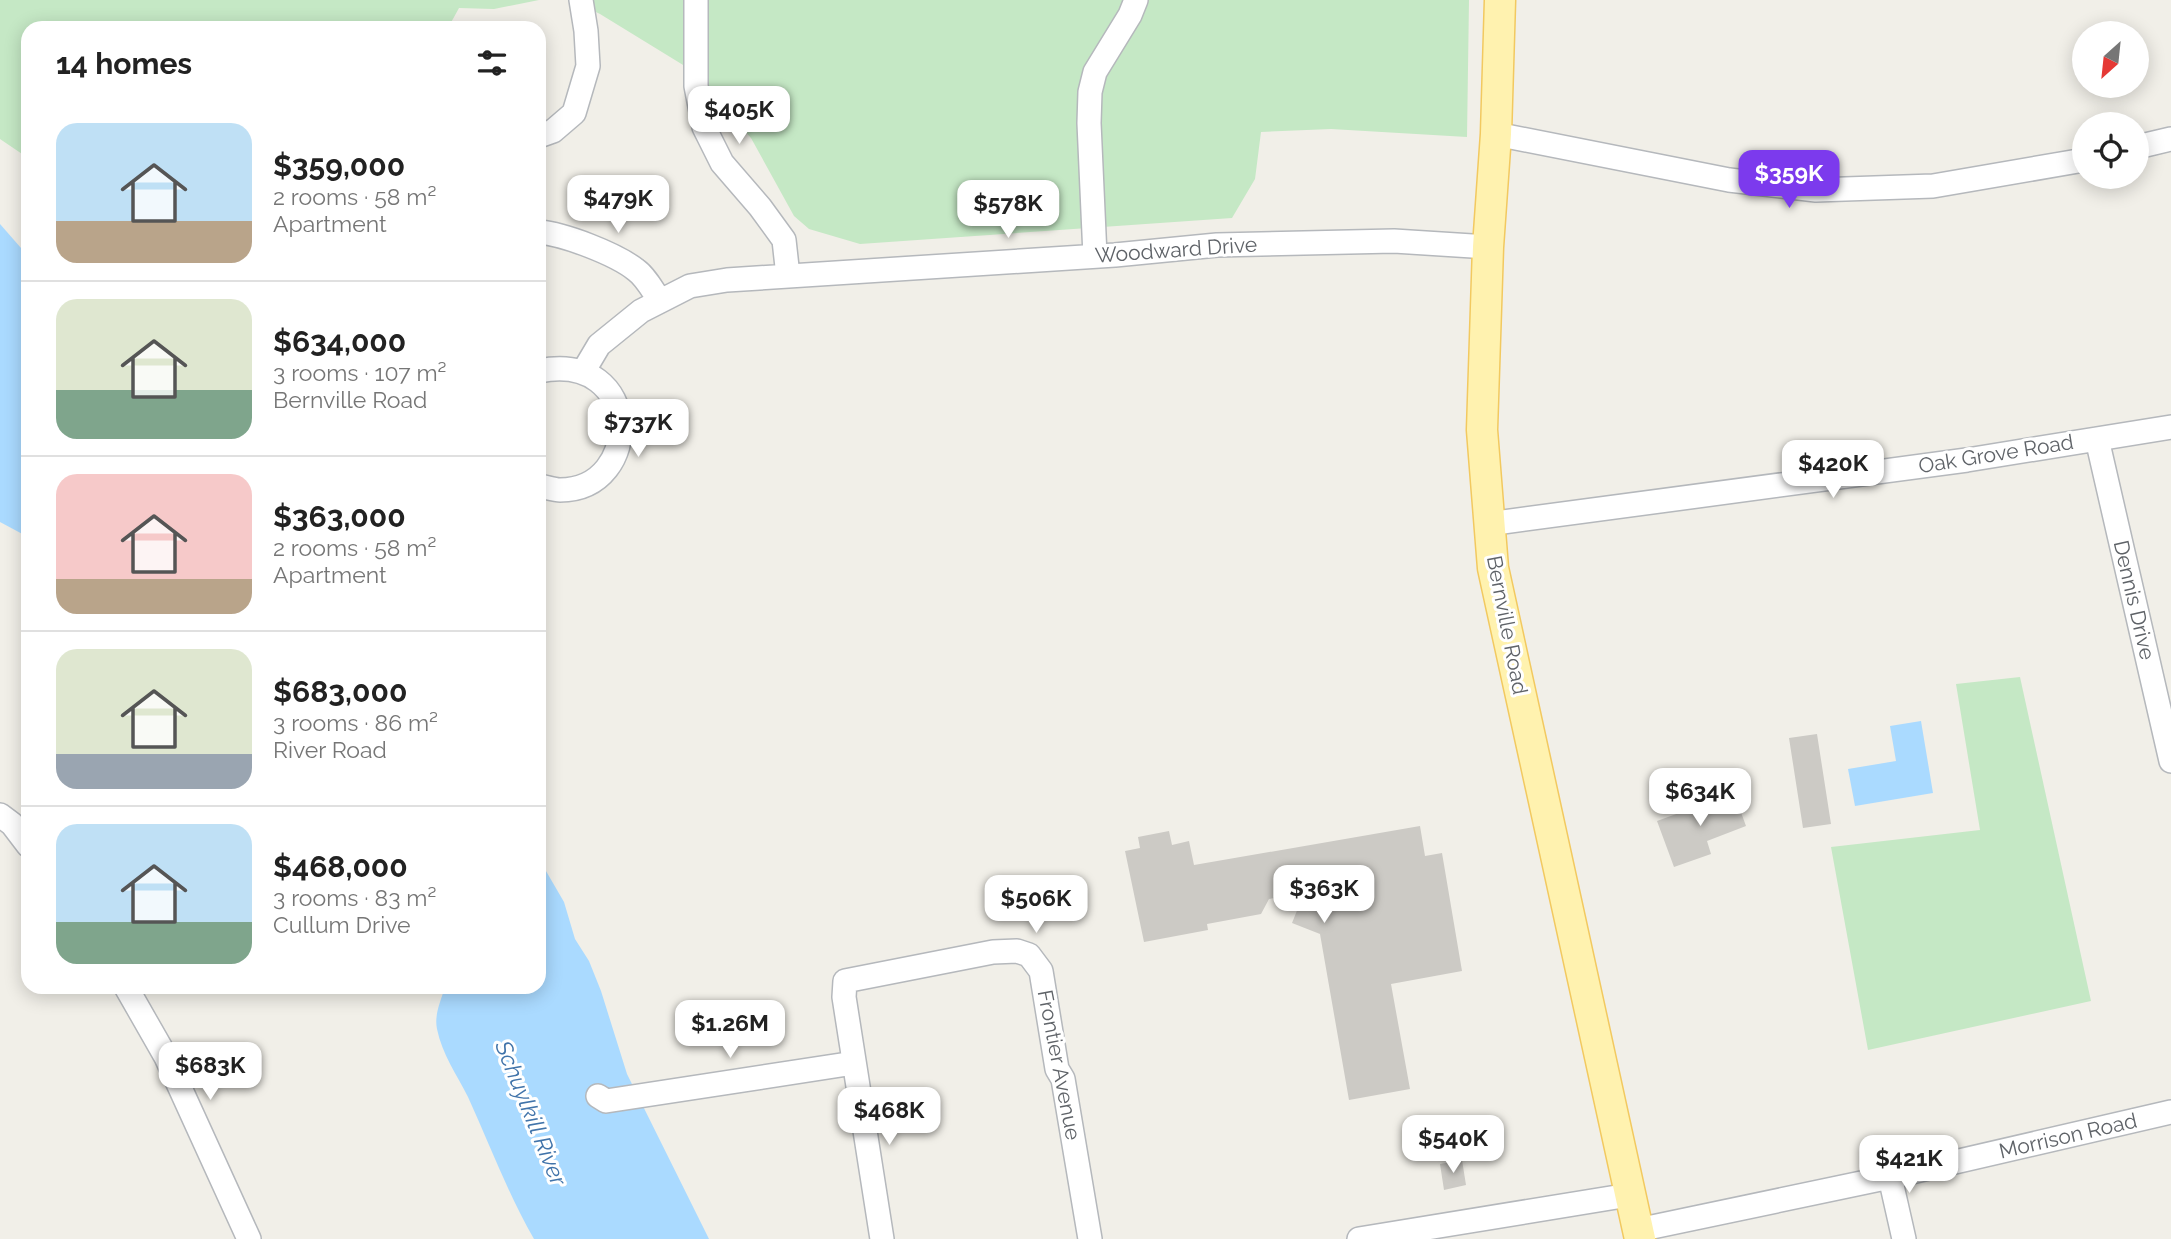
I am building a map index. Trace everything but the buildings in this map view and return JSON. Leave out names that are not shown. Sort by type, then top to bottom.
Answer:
[{"type":"main road","name":"Bernville Road","points":[[1500,0],[1482,430],[1488,524],[1493,568],[1639,1235]]},
{"type":"street","points":[[546,134],[553,131],[574,113],[588,66],[581,0]]},
{"type":"street","points":[[696,0],[696,86],[704,127],[722,163],[784,240],[788,276]]},
{"type":"street","points":[[1095,256],[1088,123],[1090,92],[1095,72],[1130,15],[1136,0]]},
{"type":"street","points":[[1496,134],[1729,180],[1816,190],[1933,186],[2072,162]]},
{"type":"street","points":[[2149,144],[2171,139]]},
{"type":"street","points":[[546,232],[618,258],[639,271],[660,301]]},
{"type":"street","name":"Woodward Drive","points":[[583,372],[599,345],[641,311],[690,286],[727,280],[1095,256],[1217,245],[1395,241],[1488,247]]},
{"type":"street","points":[[546,370],[559,367],[583,372],[603,385],[617,405],[622,428],[617,452],[604,472],[584,485],[561,490],[546,487]]},
{"type":"street","name":"Oak Grove Road","points":[[1488,524],[1967,460],[2171,427]]},
{"type":"street","name":"Dennis Drive","points":[[2096,439],[2171,761]]},
{"type":"street","points":[[0,815],[21,836]]},
{"type":"street","name":"Frontier Avenue","points":[[854,1063],[844,997],[845,981],[993,952],[1017,951],[1029,955],[1041,971],[1057,1069],[1063,1079],[1090,1239]]},
{"type":"street","points":[[130,994],[166,1057],[249,1239]]},
{"type":"street","points":[[598,1096],[606,1101],[854,1063],[882,1239]]},
{"type":"street","name":"Morrison Road","points":[[1639,1235],[2171,1112]]},
{"type":"street","points":[[1890,1177],[1904,1239]]},
{"type":"street","points":[[1359,1239],[1629,1195]]},
{"type":"green space","points":[[0,0],[539,0],[494,9],[459,8],[452,21],[21,21],[21,153],[0,139]]},
{"type":"green space","points":[[571,0],[1469,0],[1467,137],[1331,129],[1261,132],[1255,179],[1232,218],[860,244],[809,229],[794,216],[751,138],[688,68],[600,14]]},
{"type":"green space","points":[[2020,677],[2091,1001],[1868,1050],[1831,847],[1980,830],[1956,684]]},
{"type":"water","points":[[0,224],[21,248],[21,533],[0,522]]},
{"type":"water","points":[[1921,721],[1933,793],[1855,806],[1848,769],[1896,761],[1890,726]]},
{"type":"water","name":"Schuylkill River","points":[[546,871],[564,902],[575,939],[589,961],[601,991],[627,1074],[709,1239],[534,1239],[446,1056],[436,1024],[443,994],[546,994]]}]
